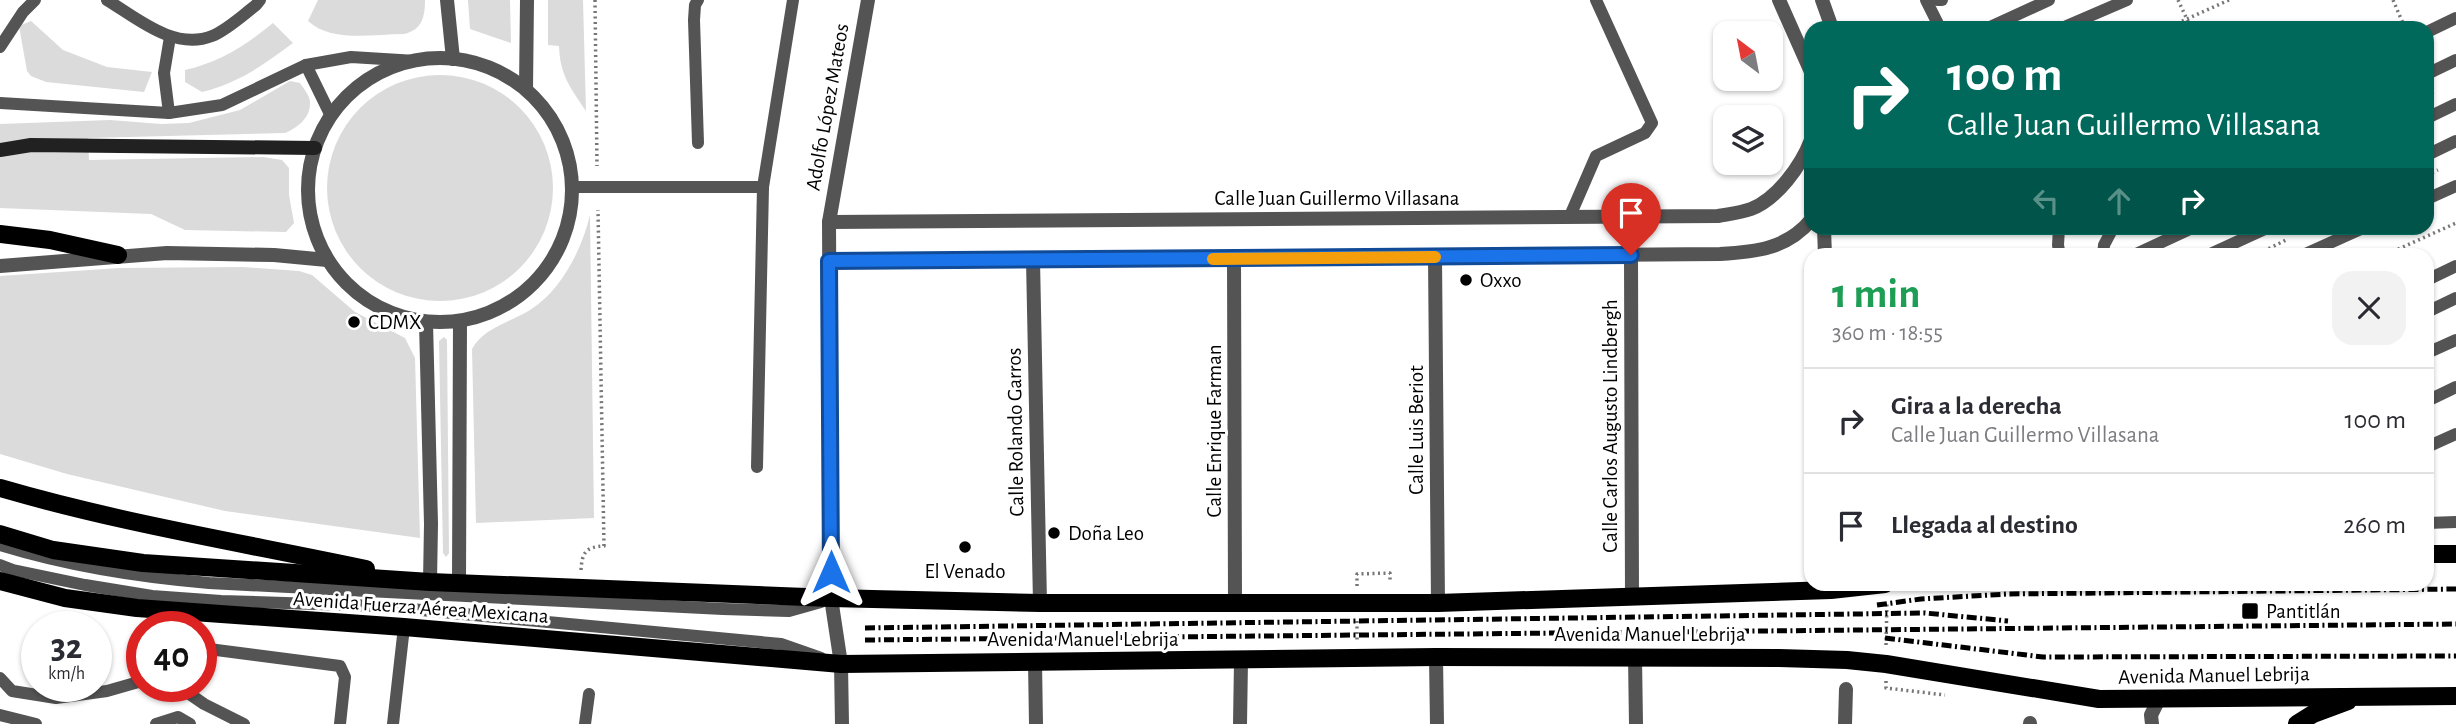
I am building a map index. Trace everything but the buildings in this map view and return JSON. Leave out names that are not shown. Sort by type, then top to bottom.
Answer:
[{"type":"main road","points":[[0,150],[31,145],[315,148]]},
{"type":"main road","points":[[3,233],[50,240],[118,256]]},
{"type":"main road","points":[[0,488],[68,508],[430,582]]},
{"type":"main road","name":"Avenida Fuerza Aérea Mexicana","points":[[0,534],[52,550],[102,559],[430,582],[831,598]]},
{"type":"main road","points":[[2434,554],[2456,554]]},
{"type":"main road","name":"Avenida Fuerza Aérea Mexicana","points":[[0,581],[42,593],[138,611]]},
{"type":"main road","name":"Avenida Manuel Lebrija","points":[[831,598],[1040,603],[1438,603],[1632,598],[1804,588]]},
{"type":"main road","name":"Avenida Fuerza Aérea Mexicana","points":[[217,621],[404,627],[841,664]]},
{"type":"main road","name":"Avenida Manuel Lebrija","points":[[841,664],[1437,657],[1847,660],[2099,699],[2456,696]]},
{"type":"main road","points":[[2297,724],[2313,713],[2361,696]]},
{"type":"street","points":[[447,0],[453,59]]},
{"type":"street","points":[[526,89],[527,0]]},
{"type":"street","name":"Adolfo López Mateos","points":[[842,724],[841,664],[831,598],[828,222],[868,0]]},
{"type":"street","points":[[1779,0],[1804,56]]},
{"type":"street","points":[[1822,0],[1830,21]]},
{"type":"street","points":[[453,59],[479,64],[526,89],[550,117],[566,150],[572,187],[568,224],[553,259],[528,289],[496,310],[460,321],[426,322],[395,315],[368,302],[345,283],[327,260],[315,234],[309,206],[308,178],[315,148],[331,116],[348,96],[368,80],[391,68],[416,61],[453,59]]},
{"type":"street","name":"Calle Juan Guillermo Villasana","points":[[828,222],[1718,216],[1750,209],[1771,197],[1792,173],[1804,152]]},
{"type":"street","points":[[829,261],[1631,255],[1761,251],[1792,238],[1804,227]]},
{"type":"street","points":[[0,266],[118,256],[206,253],[327,260]]},
{"type":"street","name":"Calle Carlos Augusto Lindbergh","points":[[1631,255],[1632,598]]},
{"type":"street","name":"Calle Luis Beriot","points":[[1435,257],[1438,603]]},
{"type":"street","name":"Calle Enrique Farman","points":[[1234,259],[1235,604]]},
{"type":"street","name":"Calle Rolando Garros","points":[[1032,260],[1040,603]]},
{"type":"street","points":[[459,583],[460,321]]},
{"type":"street","points":[[426,322],[430,582]]},
{"type":"street","points":[[1437,657],[1437,724]]},
{"type":"street","points":[[1635,657],[1636,724]]},
{"type":"street","points":[[1240,724],[1241,661]]},
{"type":"street","points":[[1035,662],[1036,724]]},
{"type":"street","points":[[1845,724],[1846,689]]},
{"type":"street","points":[[2152,724],[2151,715],[2160,697]]},
{"type":"lane","points":[[0,47],[23,12],[35,0]]},
{"type":"lane","points":[[107,0],[170,37],[199,40],[214,36],[260,0]]},
{"type":"lane","points":[[698,0],[694,20],[698,143]]},
{"type":"lane","points":[[757,467],[764,187],[791,0]]},
{"type":"lane","points":[[1570,216],[1596,156],[1645,133],[1652,123],[1596,0]]},
{"type":"lane","points":[[1926,0],[1936,21]]},
{"type":"lane","points":[[2003,21],[2049,0]]},
{"type":"lane","points":[[2078,21],[2127,0]]},
{"type":"lane","points":[[2434,29],[2456,18]]},
{"type":"lane","points":[[169,113],[164,73],[170,37]]},
{"type":"lane","points":[[0,103],[169,113],[222,105],[306,65],[351,57],[416,61]]},
{"type":"lane","points":[[2434,71],[2456,61]]},
{"type":"lane","points":[[306,65],[331,116]]},
{"type":"lane","points":[[2434,115],[2456,104]]},
{"type":"lane","points":[[2434,152],[2456,141]]},
{"type":"lane","points":[[2434,196],[2456,186]]},
{"type":"lane","points":[[572,187],[764,187]]},
{"type":"lane","points":[[2149,248],[2177,235]]},
{"type":"lane","points":[[2223,248],[2252,235]]},
{"type":"lane","points":[[2306,248],[2343,235]]},
{"type":"lane","points":[[2434,277],[2456,267]]},
{"type":"lane","points":[[2434,309],[2456,298]]},
{"type":"lane","points":[[2434,350],[2456,340]]},
{"type":"lane","points":[[2434,398],[2456,387]]},
{"type":"lane","points":[[2434,444],[2456,434]]},
{"type":"lane","points":[[2434,523],[2456,522]]},
{"type":"lane","points":[[0,545],[87,567],[157,579],[209,583],[389,594],[789,611],[831,598]]},
{"type":"lane","points":[[0,565],[37,575],[152,596],[379,606],[781,644],[841,664]]},
{"type":"lane","points":[[393,724],[404,627]]},
{"type":"lane","points":[[217,650],[340,666],[345,677],[340,724]]},
{"type":"lane","points":[[0,678],[12,691],[56,698],[126,686]]},
{"type":"lane","points":[[585,724],[589,694]]},
{"type":"lane","points":[[201,702],[244,724]]},
{"type":"lane","points":[[0,715],[36,724]]},
{"type":"lane","points":[[156,724],[178,717],[190,724]]},
{"type":"path","points":[[595,0],[597,166]]},
{"type":"path","points":[[2178,0],[2187,19]]},
{"type":"path","points":[[2183,21],[2229,0]]},
{"type":"path","points":[[2392,0],[2402,21]]},
{"type":"path","points":[[581,589],[583,553],[594,547],[604,546],[598,210]]},
{"type":"path","points":[[2434,233],[2456,223]]},
{"type":"path","points":[[2401,248],[2429,235]]},
{"type":"path","points":[[2270,248],[2286,240],[2292,248]]},
{"type":"path","points":[[1357,574],[1390,573]]},
{"type":"path","points":[[1886,591],[1886,649]]},
{"type":"path","points":[[1886,675],[1886,688],[1948,695]]},
{"type":"shaded area","points":[[318,0],[425,0],[425,6],[419,26],[410,32],[353,36],[329,32],[308,21]]},
{"type":"shaded area","points":[[468,0],[510,0],[511,43],[470,29]]},
{"type":"shaded area","points":[[548,0],[583,0],[586,111],[564,73],[559,46],[548,45]]},
{"type":"shaded area","points":[[31,21],[63,50],[107,67],[152,72],[144,92],[46,82],[31,76],[27,71],[19,26]]},
{"type":"shaded area","points":[[273,23],[293,43],[261,66],[228,83],[202,92],[185,82],[185,70],[232,52]]},
{"type":"shaded area","points":[[429,75],[451,75],[493,88],[520,108],[540,135],[551,166],[551,210],[540,241],[520,268],[493,288],[473,296],[451,301],[429,301],[387,288],[353,260],[340,241],[332,221],[327,199],[327,177],[340,135],[368,101],[387,88],[407,80]]},
{"type":"shaded area","points":[[290,81],[300,83],[310,104],[308,114],[302,122],[285,133],[88,138],[89,160],[263,157],[282,160],[289,168],[289,195],[294,223],[286,232],[185,230],[151,214],[0,208],[0,124],[110,120],[189,123],[240,110]]},
{"type":"shaded area","points":[[590,215],[594,518],[476,523],[472,349],[483,336],[530,310],[551,292],[576,255]]},
{"type":"shaded area","points":[[243,267],[299,271],[312,275],[355,312],[405,338],[415,358],[420,538],[225,511],[67,474],[0,454],[0,276],[119,268]]},
{"type":"shaded area","points":[[444,337],[447,340],[449,553],[446,557],[443,553],[439,341]]},
{"type":"railway","points":[[2434,589],[2456,589]]},
{"type":"railway","points":[[1877,605],[1921,599],[2007,594],[2276,591]]},
{"type":"railway","points":[[865,628],[1925,613],[2008,621]]},
{"type":"railway","points":[[865,640],[2456,624]]},
{"type":"railway","points":[[1885,638],[2043,657],[2456,656]]},
{"type":"slow traffic","points":[[1213,259],[1435,257]]},
{"type":"place","name":"Oxxo","points":[[1466,280]]},
{"type":"place","name":"CDMX","points":[[354,322]]},
{"type":"place","name":"Doña Leo","points":[[1054,533]]},
{"type":"place","name":"El Venado","points":[[965,547]]},
{"type":"place","name":"Pantitlán","points":[[2250,611]]},
{"type":"route","points":[[831,572],[829,261],[1631,255]]}]
